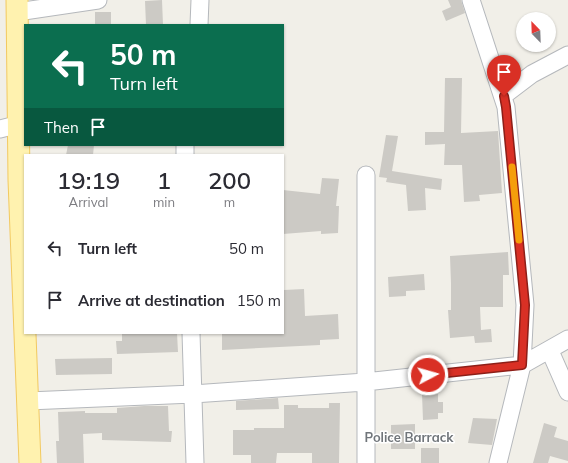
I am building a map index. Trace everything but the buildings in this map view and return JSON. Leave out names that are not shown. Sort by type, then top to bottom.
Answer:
[{"type":"main road","points":[[17,6],[10,127],[22,270],[24,314]]},
{"type":"main road","points":[[25,334],[30,463]]},
{"type":"street","points":[[17,6],[98,0]]},
{"type":"street","points":[[199,24],[200,0]]},
{"type":"street","points":[[471,0],[504,96],[506,107],[525,305],[522,365],[498,463]]},
{"type":"street","points":[[504,96],[532,74],[568,55]]},
{"type":"street","points":[[366,175],[366,463]]},
{"type":"street","points":[[191,334],[195,463]]},
{"type":"street","points":[[28,401],[193,394],[365,382],[522,365],[550,351],[568,339]]},
{"type":"street","points":[[550,351],[568,392]]},
{"type":"slow traffic","points":[[512,167],[519,240]]},
{"type":"district","name":"Police Barrack","points":[[409,437]]},
{"type":"route","points":[[428,375],[522,365],[525,305],[504,96]]}]
